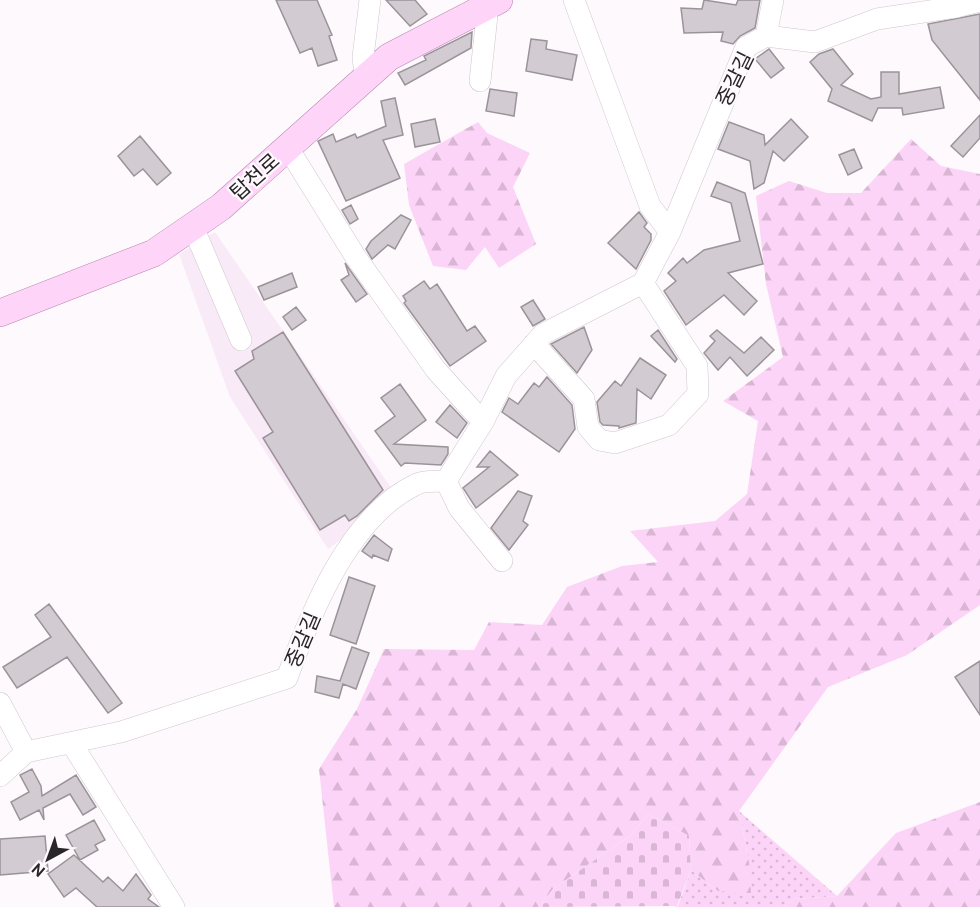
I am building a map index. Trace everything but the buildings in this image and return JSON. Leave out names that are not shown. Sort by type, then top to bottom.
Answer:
[{"type":"main road","name":"탑천로","points":[[0,313],[154,253],[221,207],[366,75],[389,57],[493,3]]},
{"type":"street","points":[[366,75],[363,57],[370,0]]},
{"type":"street","points":[[574,0],[650,206],[670,232]]},
{"type":"street","points":[[766,36],[773,0]]},
{"type":"street","name":"중갈길","points":[[643,283],[670,232],[746,47],[766,36],[814,42],[877,19],[943,4],[980,1]]},
{"type":"street","name":"탑천로","points":[[480,81],[493,3]]},
{"type":"street","points":[[288,148],[355,256],[436,370],[483,422]]},
{"type":"street","points":[[193,227],[242,340]]},
{"type":"street","points":[[502,561],[459,508],[446,481],[483,422],[506,376],[534,344],[543,334],[643,283],[697,366],[698,394],[669,425],[615,443],[599,440],[588,427],[584,399],[534,344]]},
{"type":"street","name":"중갈길","points":[[26,752],[121,732],[287,678],[305,627],[353,540],[387,503],[416,483],[446,481]]},
{"type":"street","points":[[0,703],[26,752],[0,776]]},
{"type":"street","points":[[72,744],[174,907]]},
{"type":"shaded area","points":[[215,232],[394,492],[358,527],[328,549],[230,397],[179,254]]},
{"type":"green space","points":[[478,122],[487,133],[530,153],[513,187],[536,244],[499,268],[485,247],[466,270],[433,266],[409,205],[404,164]]},
{"type":"green space","points":[[911,139],[941,166],[980,174],[980,605],[907,655],[828,687],[739,811],[749,862],[751,893],[718,891],[691,870],[689,836],[648,814],[631,835],[553,889],[539,907],[334,907],[319,769],[357,709],[384,649],[474,650],[489,622],[542,625],[567,587],[622,566],[658,562],[630,531],[715,521],[747,494],[758,421],[723,401],[783,357],[766,284],[756,196],[789,181],[827,193],[861,193]]},
{"type":"green space","points":[[980,802],[980,907],[784,907],[794,899],[837,896],[896,833]]},
{"type":"green space","points":[[739,811],[837,896],[794,899],[784,907],[673,907],[678,906],[691,870],[718,891],[749,862]]},
{"type":"green space","points":[[648,814],[689,836],[691,870],[677,906],[539,907],[553,889],[631,835]]}]
